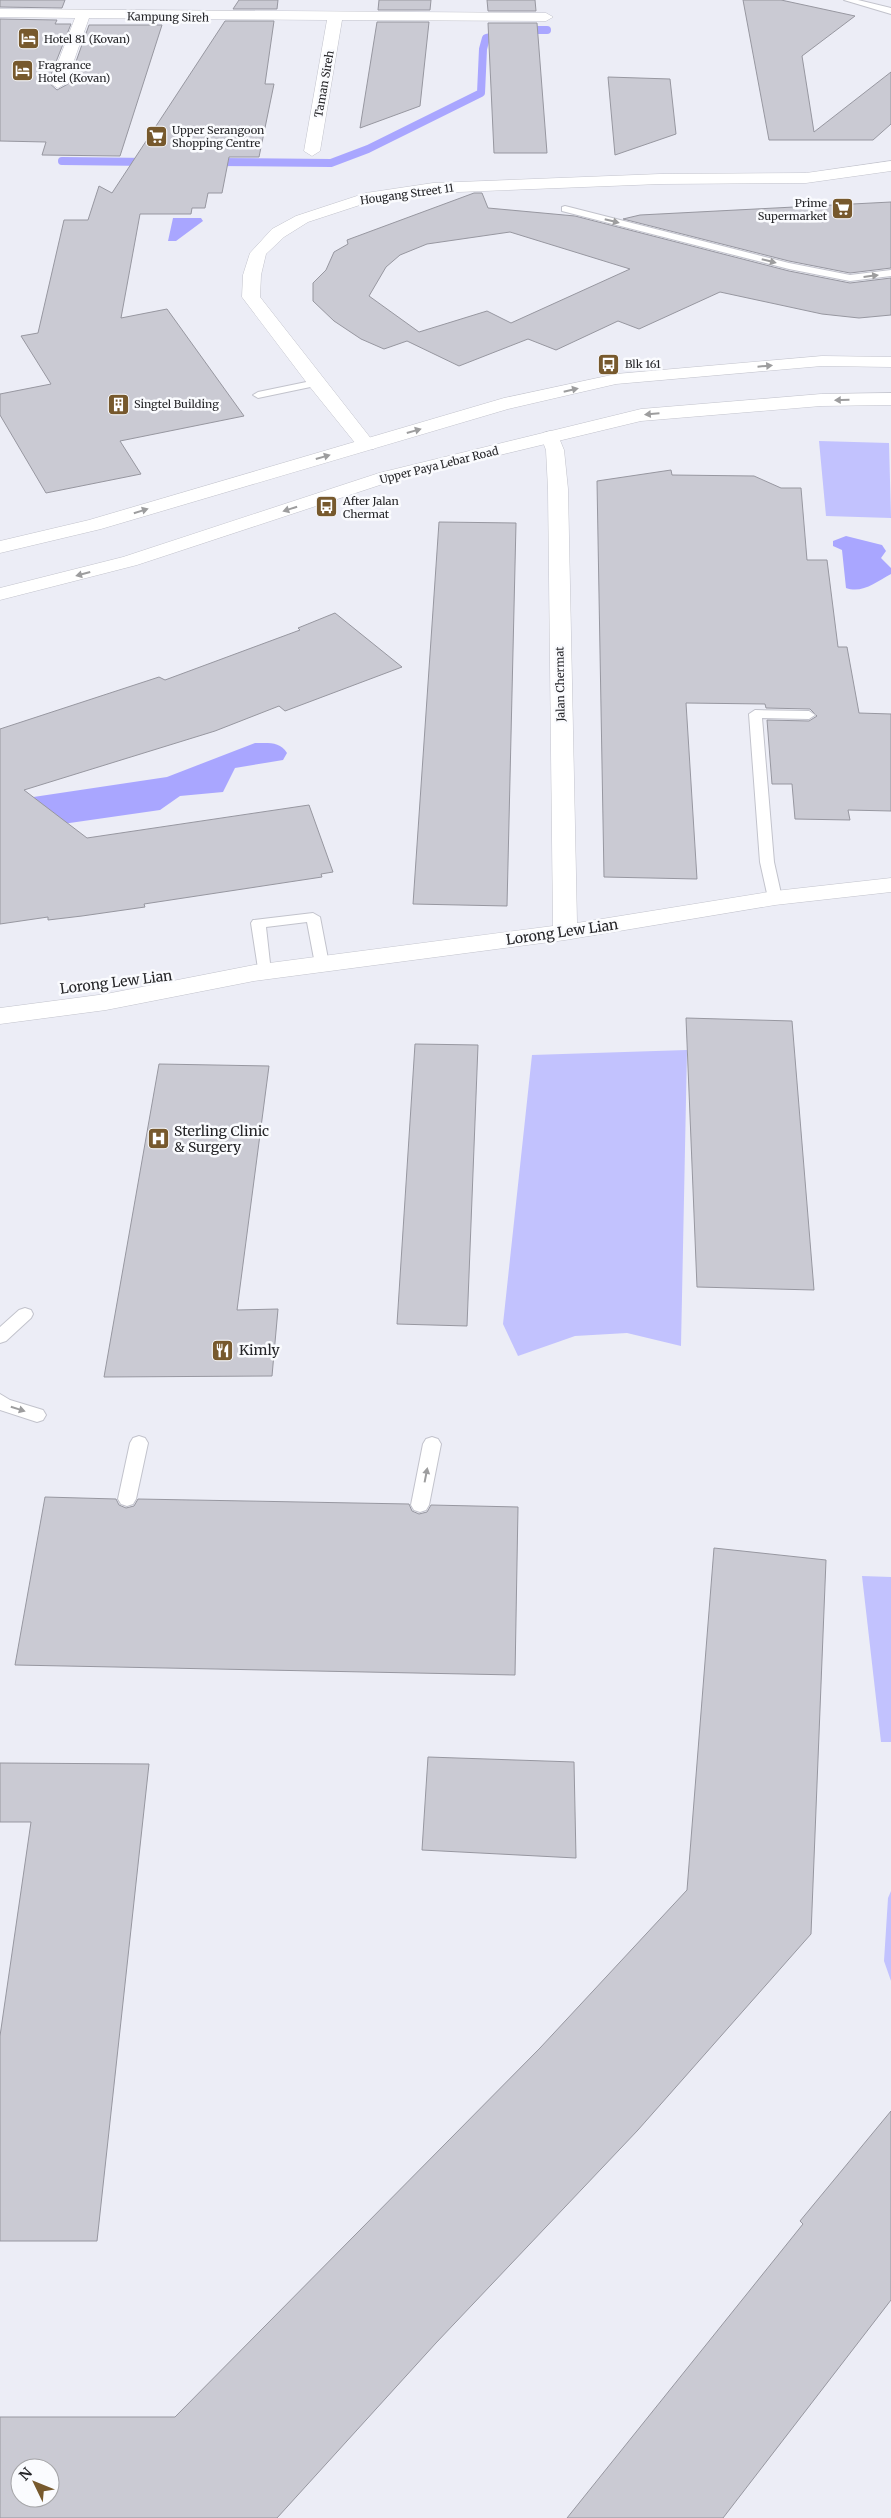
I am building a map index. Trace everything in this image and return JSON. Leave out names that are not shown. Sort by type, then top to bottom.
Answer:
[{"type":"street","points":[[179,15],[199,0]]},
{"type":"street","name":"Kampung Sireh","points":[[0,15],[546,17]]},
{"type":"street","points":[[58,83],[84,15]]},
{"type":"street","name":"Taman Sireh","points":[[312,151],[335,17]]},
{"type":"street","name":"Hougang Street 11","points":[[367,445],[316,383],[251,297],[252,275],[258,253],[278,233],[302,219],[366,198],[433,188],[623,182],[661,188],[815,186],[877,177],[891,168]]},
{"type":"street","points":[[0,547],[94,525],[504,404],[616,379],[822,361],[891,357]]},
{"type":"street","points":[[822,361],[891,362]]},
{"type":"street","name":"Upper Paya Lebar Road","points":[[0,594],[130,561],[386,477],[641,415],[821,400],[891,399]]},
{"type":"street","name":"Jalan Chermat","points":[[550,437],[555,450],[558,489],[565,932]]},
{"type":"street","name":"Lorong Lew Lian","points":[[0,1016],[106,1002],[232,976],[565,932],[776,898],[891,885]]},
{"type":"street","name":"Lorong Lew Lian","points":[[0,997],[182,973],[232,976]]},
{"type":"street","name":"Lorong Lew Lian","points":[[0,1004],[75,996],[102,996],[106,1002]]},
{"type":"lane","points":[[848,0],[890,11]]},
{"type":"lane","points":[[565,209],[789,266],[850,278],[891,274]]},
{"type":"lane","points":[[258,395],[316,383]]},
{"type":"lane","points":[[776,898],[767,862],[755,714],[809,714]]},
{"type":"lane","points":[[264,972],[258,923],[313,917],[322,964]]},
{"type":"lane","points":[[0,1337],[25,1314]]},
{"type":"lane","points":[[0,1401],[4,1405],[37,1415]]},
{"type":"lane","points":[[127,1499],[139,1442]]},
{"type":"lane","points":[[420,1505],[432,1444]]},
{"type":"shaded area","points":[[173,218],[201,218],[203,221],[176,241],[168,241]]},
{"type":"shaded area","points":[[819,441],[889,443],[891,518],[826,516]]},
{"type":"shaded area","points":[[846,536],[882,545],[886,551],[881,558],[891,568],[891,574],[863,588],[846,588],[842,550],[833,546],[833,541]]},
{"type":"shaded area","points":[[255,743],[269,743],[281,746],[287,753],[283,760],[235,768],[223,792],[180,796],[160,810],[0,833],[0,802],[167,777]]},
{"type":"shaded area","points":[[687,1050],[681,1346],[627,1333],[575,1336],[518,1356],[503,1324],[532,1055]]},
{"type":"shaded area","points":[[862,1576],[891,1577],[891,1742],[881,1742]]},
{"type":"shaded area","points":[[891,1891],[891,1981],[884,1961],[888,1898]]},
{"type":"building","points":[[0,0],[65,0],[62,8],[0,7]]},
{"type":"building","points":[[239,0],[278,0],[277,9],[233,9]]},
{"type":"building","points":[[379,0],[431,0],[430,10],[378,10]]},
{"type":"building","points":[[487,0],[535,0],[536,11],[488,11]]},
{"type":"building","points":[[743,0],[781,0],[855,16],[802,56],[814,132],[891,72],[891,124],[873,140],[769,140]]},
{"type":"building","points":[[0,19],[57,20],[55,24],[71,24],[48,82],[57,90],[68,84],[89,25],[162,25],[120,156],[42,155],[46,142],[0,141]]},
{"type":"building","points":[[225,21],[274,21],[265,84],[274,84],[259,157],[229,157],[222,193],[208,193],[205,208],[192,208],[191,214],[140,214],[121,318],[167,309],[244,416],[120,441],[141,474],[46,493],[0,415],[0,394],[51,384],[21,336],[38,333],[64,220],[88,220],[99,186],[112,193]]},
{"type":"building","points":[[377,22],[429,22],[420,106],[360,128]]},
{"type":"building","points":[[488,23],[537,23],[547,153],[494,153]]},
{"type":"building","points":[[608,77],[670,79],[676,134],[615,155]]},
{"type":"building","points":[[474,193],[482,193],[488,208],[575,216],[789,271],[850,283],[891,278],[891,315],[859,318],[822,314],[720,292],[639,329],[618,321],[556,350],[528,339],[459,366],[407,341],[384,349],[361,339],[334,321],[313,301],[313,283],[326,270],[334,252],[348,244],[347,240]],"holes":[[[510,232],[630,269],[511,323],[487,311],[419,332],[369,296],[386,267],[400,255],[427,244]]]},
{"type":"building","points":[[891,202],[891,268],[850,273],[789,261],[623,219],[640,215]]},
{"type":"building","points":[[671,470],[672,475],[754,476],[781,488],[801,488],[807,560],[827,560],[838,647],[847,647],[859,713],[891,714],[891,811],[848,810],[850,820],[795,819],[792,784],[772,784],[767,720],[809,721],[817,716],[810,709],[766,708],[765,704],[686,703],[697,879],[604,877],[597,481]]},
{"type":"building","points":[[439,522],[516,523],[507,906],[413,904]]},
{"type":"building","points":[[335,613],[402,667],[285,711],[279,706],[215,731],[24,790],[87,838],[309,805],[333,872],[321,874],[322,877],[144,904],[145,907],[48,920],[48,917],[0,924],[0,729],[159,677],[165,680],[300,630],[298,628]]},
{"type":"building","points":[[686,1018],[792,1021],[814,1290],[697,1287]]},
{"type":"building","points":[[415,1044],[478,1045],[467,1326],[397,1324]]},
{"type":"building","points":[[159,1064],[269,1066],[237,1310],[278,1309],[272,1376],[104,1377]]},
{"type":"building","points":[[45,1497],[116,1499],[119,1505],[126,1508],[134,1506],[138,1499],[409,1504],[412,1511],[419,1514],[427,1512],[431,1505],[518,1507],[515,1675],[15,1665]]},
{"type":"building","points":[[714,1548],[826,1560],[811,1934],[638,2130],[436,2343],[277,2518],[0,2518],[0,2417],[175,2417],[540,2048],[687,1890]]},
{"type":"building","points":[[428,1757],[574,1762],[576,1858],[422,1850]]},
{"type":"building","points":[[0,1763],[149,1764],[97,2241],[0,2241],[0,2036],[31,1822],[0,1822]]},
{"type":"building","points":[[891,2111],[891,2300],[723,2518],[567,2518],[803,2224],[800,2221]]},
{"type":"waterway","points":[[212,162],[331,163],[368,149],[481,93],[483,49],[486,38],[517,30],[547,30]]},
{"type":"waterway","points":[[62,161],[150,162]]},
{"type":"place","name":"Hotel 81 (Kovan)","points":[[28,39]]},
{"type":"place","name":"Fragrance Hotel (Kovan)","points":[[22,71]]},
{"type":"place","name":"Upper Serangoon Shopping Centre","points":[[156,136]]},
{"type":"place","name":"Prime Supermarket","points":[[843,209]]},
{"type":"place","name":"Blk 161","points":[[609,364]]},
{"type":"place","name":"Singtel Building","points":[[118,404]]},
{"type":"place","name":"After Jalan Chermat","points":[[327,507]]},
{"type":"place","name":"Sterling Clinic & Surgery","points":[[158,1139]]},
{"type":"place","name":"Kimly","points":[[223,1350]]}]
